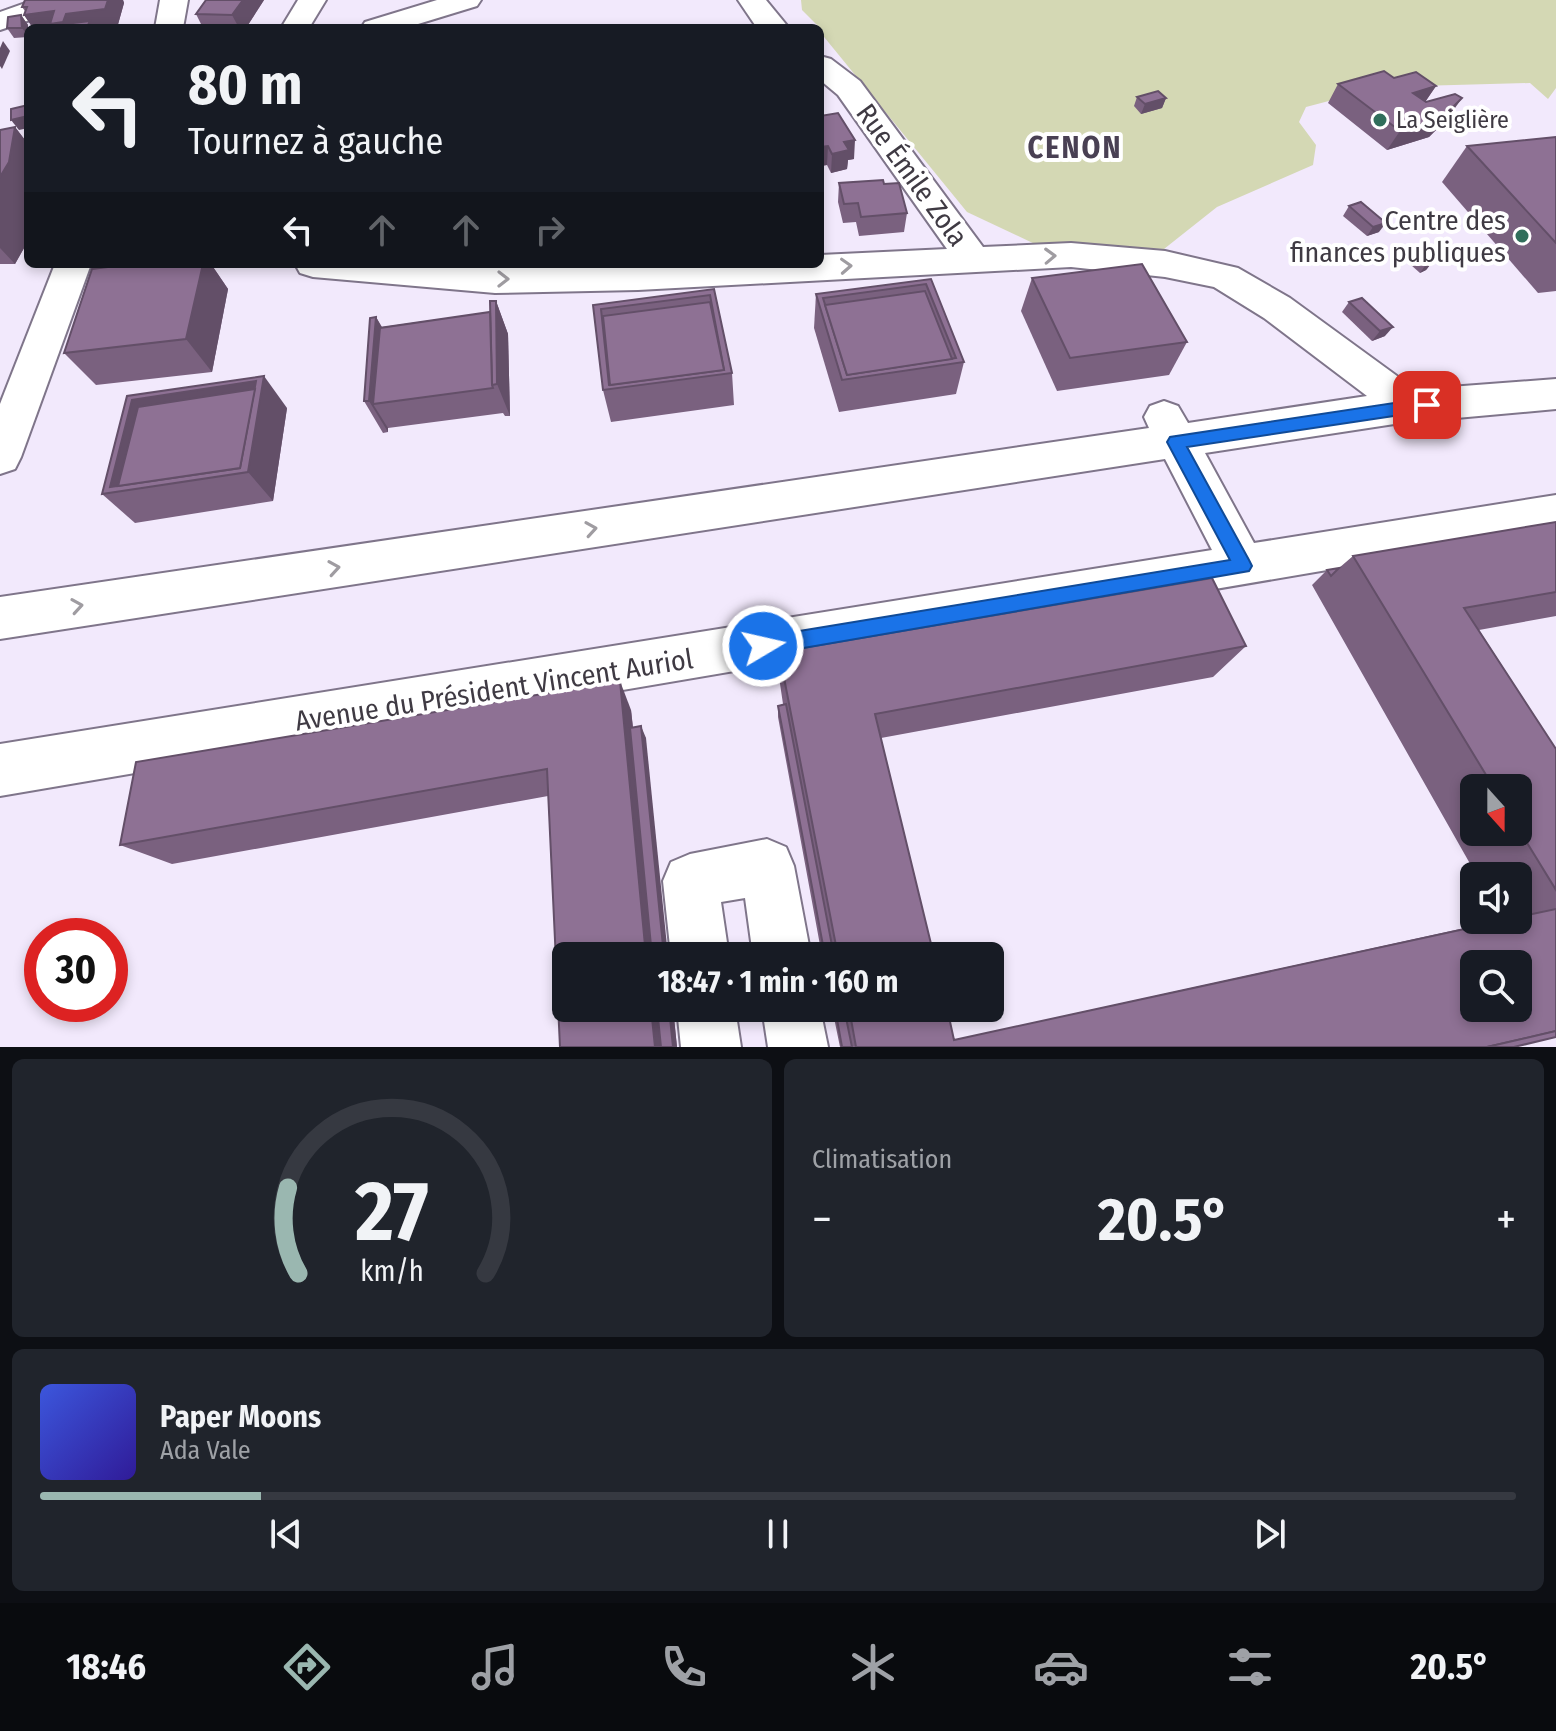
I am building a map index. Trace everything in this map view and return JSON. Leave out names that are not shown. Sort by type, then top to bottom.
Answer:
[{"type":"street","points":[[0,21],[62,0]]},
{"type":"street","points":[[170,24],[174,0]]},
{"type":"street","points":[[297,24],[312,0]]},
{"type":"street","points":[[388,24],[467,0]]},
{"type":"street","name":"Rue Émile Zola","points":[[824,68],[849,88],[973,259],[1071,255],[1165,264],[1225,277],[1277,308],[1392,397]]},
{"type":"street","points":[[824,267],[973,259]]},
{"type":"street","points":[[0,457],[71,268]]},
{"type":"street","points":[[358,268],[495,280],[638,277],[806,268]]},
{"type":"street","points":[[1258,328],[1316,337]]},
{"type":"street","points":[[0,588],[1170,429],[1392,397],[1556,365]]},
{"type":"street","points":[[1392,397],[1556,394]]},
{"type":"street","points":[[1170,429],[1243,566]]},
{"type":"street","points":[[0,618],[1170,429]]},
{"type":"street","name":"Avenue du Président Vincent Auriol","points":[[0,770],[1556,513]]},
{"type":"street","points":[[698,942],[690,881],[767,866],[780,942]]},
{"type":"street","points":[[708,1022],[711,1047]]},
{"type":"street","points":[[794,1022],[798,1047]]},
{"type":"green space","points":[[801,0],[1556,0],[1556,88],[1548,99],[1530,83],[1382,87],[1306,107],[1299,122],[1316,145],[1313,165],[1217,207],[1164,249],[1037,245],[967,212],[824,37],[824,24],[816,24],[802,10]]},
{"type":"building","points":[[25,0],[108,0],[105,9],[66,14],[63,22],[50,24],[54,11],[24,15],[27,7],[22,7]]},
{"type":"building","points":[[206,0],[243,0],[232,15],[196,14]]},
{"type":"building","points":[[21,15],[22,28],[7,28],[8,17]]},
{"type":"building","points":[[1384,71],[1394,78],[1416,72],[1436,86],[1413,93],[1426,102],[1455,94],[1462,98],[1442,118],[1400,131],[1338,84]]},
{"type":"building","points":[[1158,91],[1166,98],[1145,104],[1137,97]]},
{"type":"building","points":[[24,106],[24,117],[11,120],[11,109]]},
{"type":"building","points":[[838,113],[855,140],[844,142],[849,150],[832,154],[828,146],[824,146],[824,115]]},
{"type":"building","points":[[15,127],[9,162],[0,177],[0,130]]},
{"type":"building","points":[[1556,137],[1556,243],[1467,146]]},
{"type":"building","points":[[883,180],[884,184],[899,183],[907,213],[861,217],[858,203],[844,204],[839,183]]},
{"type":"building","points":[[1361,202],[1386,223],[1373,227],[1349,206]]},
{"type":"building","points":[[1425,253],[1434,260],[1427,263],[1419,256]]},
{"type":"building","points":[[1142,264],[1187,342],[1070,358],[1032,278]]},
{"type":"building","points":[[202,268],[186,339],[64,353],[92,269]]},
{"type":"building","points":[[931,279],[964,362],[842,380],[816,294]],"holes":[[[926,284],[956,358],[847,375],[823,298]]]},
{"type":"building","points":[[714,289],[732,373],[603,390],[593,305]],"holes":[[[710,295],[724,370],[609,385],[601,309]]]},
{"type":"building","points":[[925,291],[952,359],[847,375],[825,305]]},
{"type":"building","points":[[1362,298],[1393,327],[1380,331],[1349,302]]},
{"type":"building","points":[[490,301],[496,301],[497,384],[492,385]]},
{"type":"building","points":[[710,302],[724,370],[610,385],[603,316]]},
{"type":"building","points":[[490,312],[493,388],[373,404],[380,328]]},
{"type":"building","points":[[376,317],[369,401],[364,401],[370,318]]},
{"type":"building","points":[[264,376],[248,472],[102,494],[127,396]],"holes":[[[256,381],[240,468],[110,487],[132,400]]]},
{"type":"building","points":[[255,389],[240,468],[118,486],[138,407]]},
{"type":"building","points":[[1556,522],[1556,592],[1464,608],[1556,749],[1556,890],[1529,846],[1532,846],[1532,774],[1485,774],[1353,556]]},
{"type":"building","points":[[1212,578],[1246,646],[875,714],[931,942],[835,942],[779,652]]},
{"type":"building","points":[[620,681],[645,942],[555,942],[547,769],[120,845],[136,762]]},
{"type":"building","points":[[786,704],[831,942],[822,942],[778,706]]},
{"type":"building","points":[[641,726],[663,942],[651,942],[630,728]]},
{"type":"building","points":[[1556,909],[1556,1031],[1487,1047],[856,1047],[852,1022],[950,1022],[954,1040],[1460,930],[1460,934],[1532,934],[1532,914]]},
{"type":"building","points":[[559,1022],[652,1022],[655,1047],[560,1047]]},
{"type":"building","points":[[658,1022],[670,1022],[673,1047],[661,1047]]},
{"type":"building","points":[[838,1022],[847,1022],[852,1047],[842,1047]]},
{"type":"building","points":[[1556,1031],[1556,1037],[1514,1047],[1487,1047]]},
{"type":"place","name":"La Seiglière","points":[[1380,120]]},
{"type":"place","name":"Centre des finances publiques","points":[[1522,236]]},
{"type":"district","name":"CENON","points":[[1075,148]]},
{"type":"route","points":[[763,646],[1243,566],[1176,442],[1427,405]]}]
